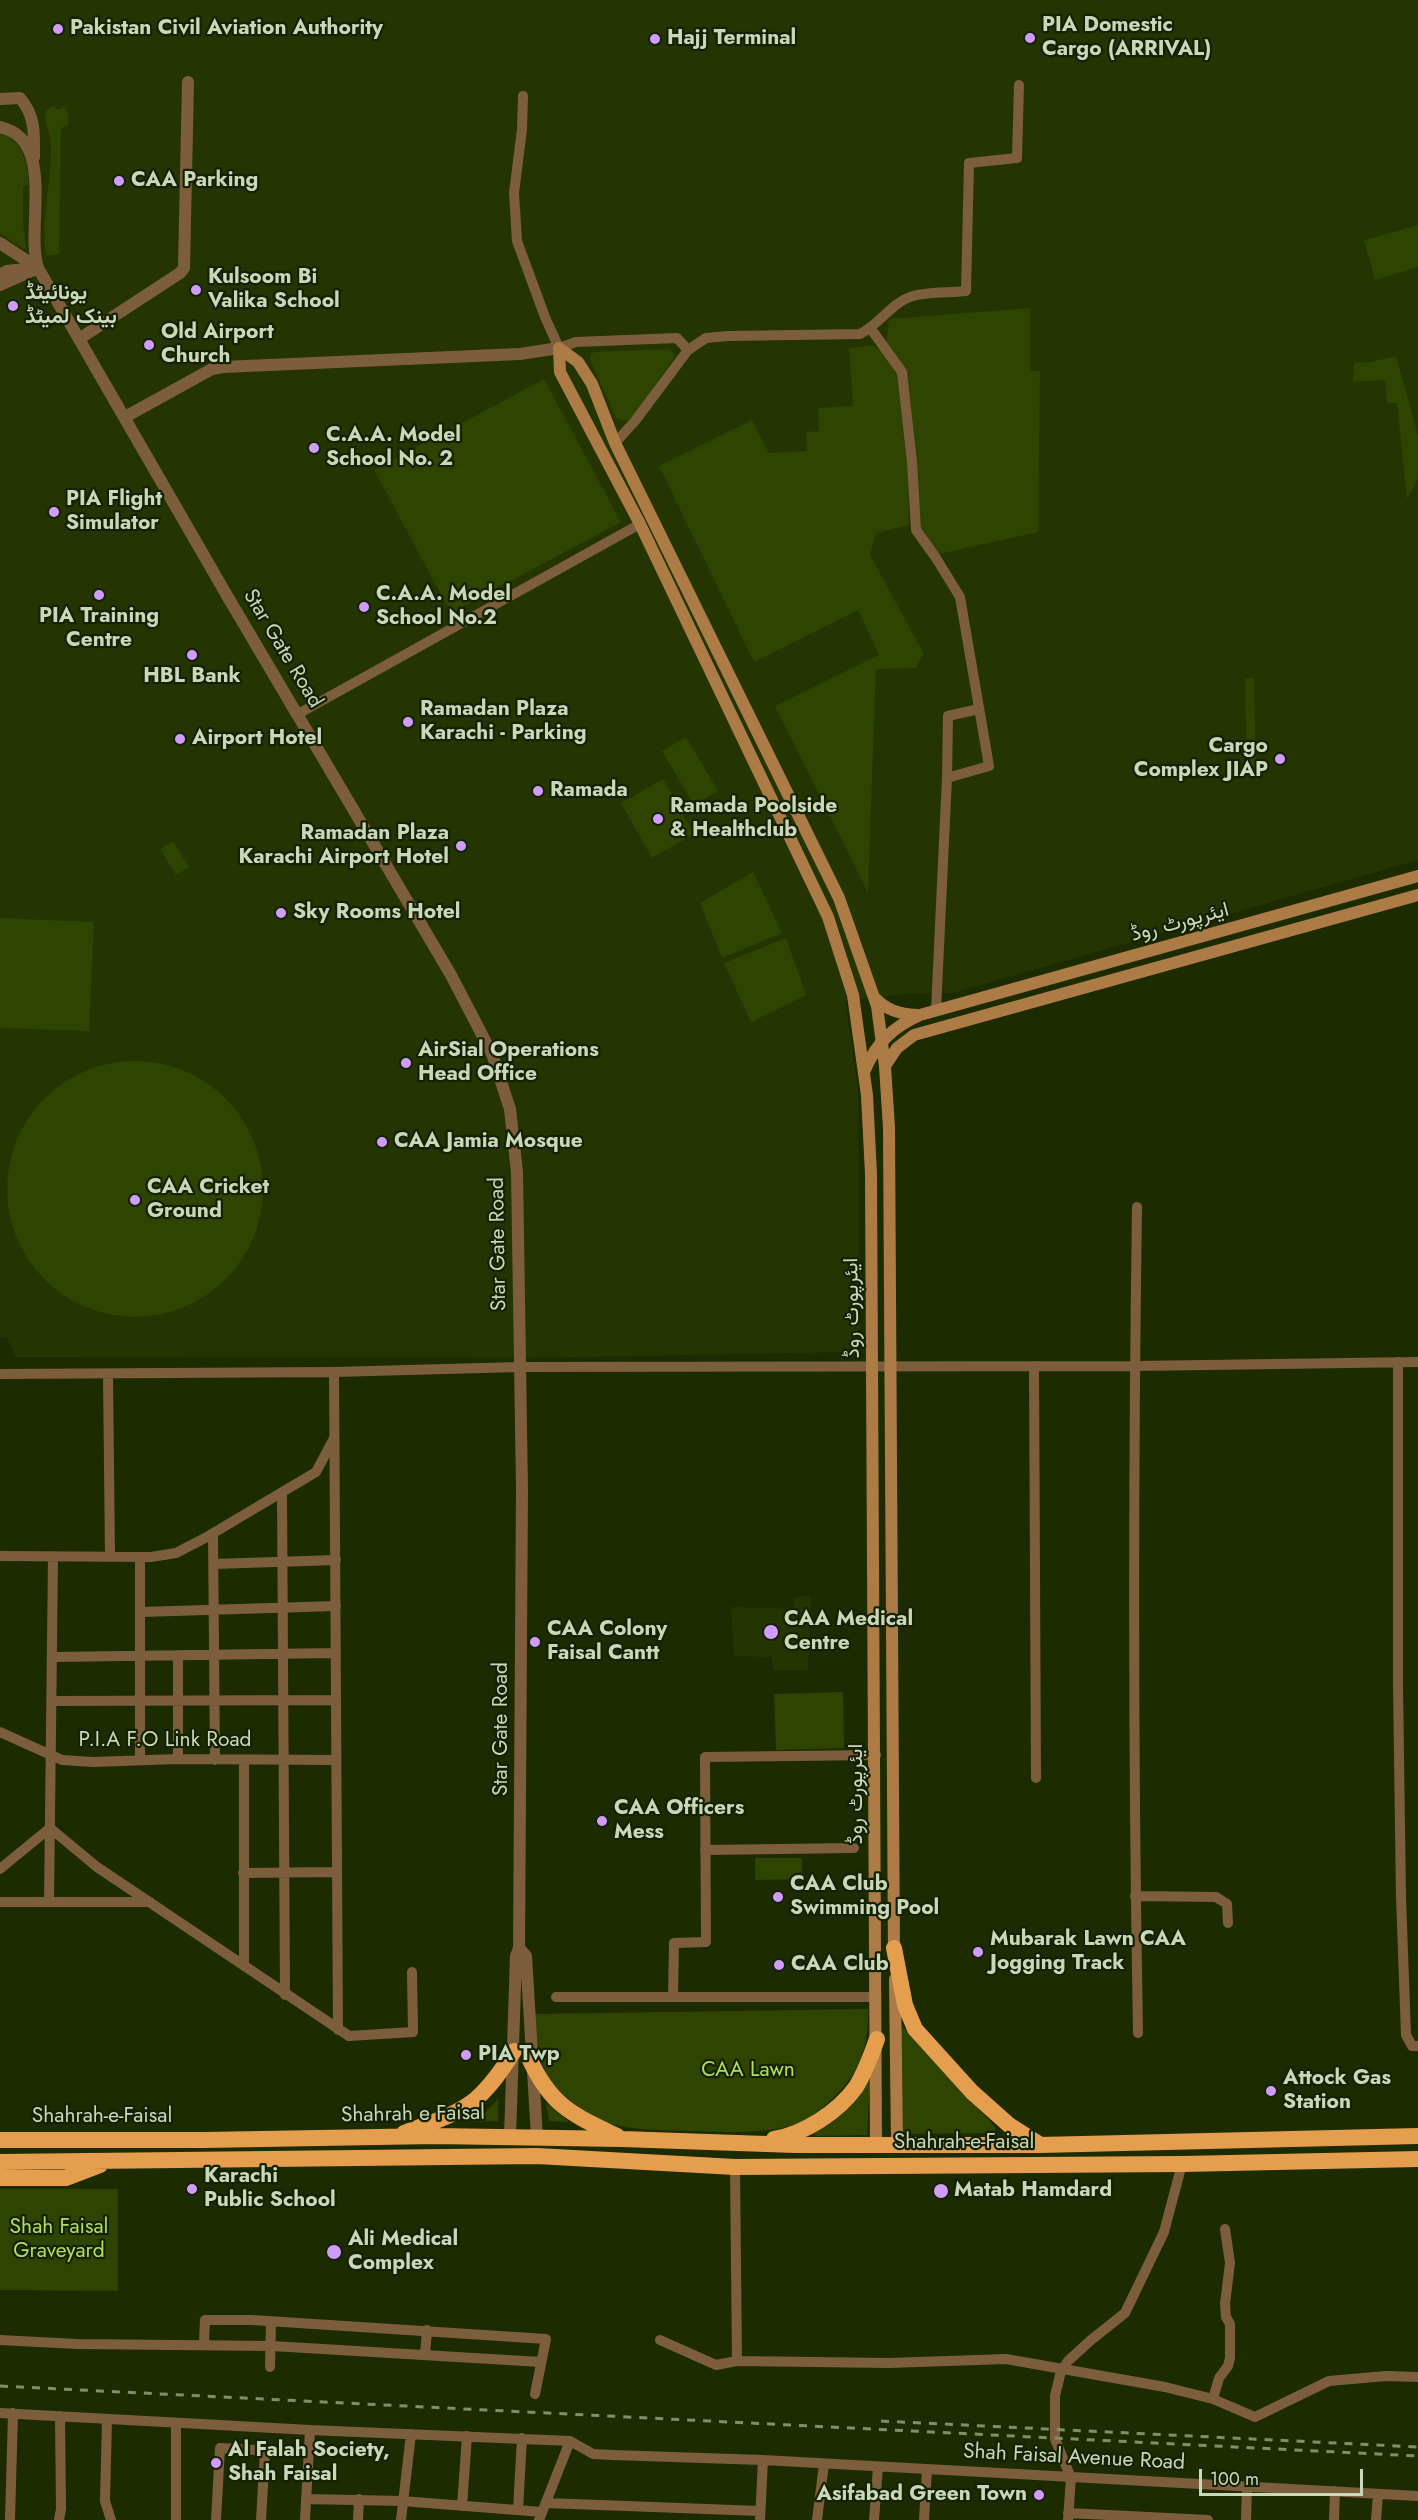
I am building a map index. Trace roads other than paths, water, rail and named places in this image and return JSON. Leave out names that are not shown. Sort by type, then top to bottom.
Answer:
[{"type":"highway","points":[[894,1948],[905,2005],[915,2029],[972,2092],[1009,2126],[1040,2145]]},
{"type":"highway","points":[[728,2143],[777,2139],[803,2131],[855,2088],[869,2062],[877,2039]]},
{"type":"highway","points":[[392,2138],[461,2111],[477,2101],[493,2084],[514,2051]]},
{"type":"highway","points":[[530,2060],[548,2093],[559,2103],[579,2118],[622,2139]]},
{"type":"highway","name":"Shahrah-e-Faisal","points":[[622,2139],[728,2143],[1040,2145],[1418,2136]]},
{"type":"highway","name":"Shahrah e Faisal","points":[[204,2140],[510,2137],[622,2139]]},
{"type":"highway","name":"Shahrah-e-Faisal","points":[[0,2140],[204,2140]]},
{"type":"highway","name":"Shahrah-e-Faisal","points":[[510,2156],[735,2167],[1182,2164],[1418,2159]]},
{"type":"highway","name":"Shahrah e Faisal","points":[[112,2161],[510,2156]]},
{"type":"highway","points":[[0,2178],[66,2178],[112,2161]]},
{"type":"highway","name":"Shahrah-e-Faisal","points":[[0,2162],[112,2161]]},
{"type":"main road","name":"ایئرپورٹ روڈ","points":[[559,348],[578,362],[592,384],[615,443],[839,898],[873,996],[878,1019],[885,1066],[889,1128],[897,2144]]},
{"type":"main road","points":[[559,348],[560,372],[640,524],[828,917],[854,995],[864,1071]]},
{"type":"main road","points":[[668,584],[683,578]]},
{"type":"main road","points":[[724,702],[740,694]]},
{"type":"main road","name":"ایئرپورٹ روڈ","points":[[876,2144],[876,1755],[871,1174],[864,1071],[881,1041],[894,1028],[920,1015],[1418,876]]},
{"type":"main road","name":"ایئرپورٹ روڈ","points":[[914,1035],[1418,895]]},
{"type":"main road","points":[[854,995],[878,1019],[914,1035]]},
{"type":"main road","points":[[873,996],[889,1009],[899,1013],[920,1015]]},
{"type":"main road","points":[[885,1066],[897,1048],[914,1035]]},
{"type":"street","points":[[79,339],[180,273],[184,268],[188,82]]},
{"type":"street","points":[[615,443],[635,421],[688,350],[706,338],[860,334],[871,329],[899,303],[914,296],[966,291],[969,163],[1017,158],[1018,85]]},
{"type":"street","points":[[523,96],[514,193],[517,240],[545,317],[559,348]]},
{"type":"street","points":[[0,99],[20,99],[30,110],[34,135],[36,185],[33,228],[38,268]]},
{"type":"street","points":[[0,127],[10,129],[23,141],[34,161]]},
{"type":"street","points":[[0,243],[38,268]]},
{"type":"street","points":[[0,274],[7,271],[38,268]]},
{"type":"street","points":[[0,285],[38,268]]},
{"type":"street","name":"Star Gate Road","points":[[38,268],[451,975],[492,1054],[510,1109],[518,1172],[522,1774],[519,1948],[516,1956],[510,2137]]},
{"type":"street","points":[[871,329],[902,372],[912,462],[916,530],[960,597],[989,766],[947,778]]},
{"type":"street","points":[[125,417],[212,369],[520,354],[586,341],[677,338],[688,350]]},
{"type":"street","points":[[298,714],[640,524]]},
{"type":"street","points":[[936,1010],[948,716],[979,709]]},
{"type":"street","points":[[1137,1208],[1133,1619],[1138,2033]]},
{"type":"street","points":[[1398,1362],[1401,1898],[1406,2035],[1412,2046],[1418,2046]]},
{"type":"street","points":[[0,1374],[334,1372],[520,1367],[1135,1366],[1418,1362]]},
{"type":"street","points":[[1034,1366],[1036,1778]]},
{"type":"street","points":[[334,1372],[338,2030]]},
{"type":"street","points":[[108,1374],[110,1557]]},
{"type":"street","points":[[0,1556],[140,1557],[176,1553],[316,1472],[334,1438]]},
{"type":"street","points":[[282,1492],[285,1995]]},
{"type":"street","points":[[213,1533],[215,1760]]},
{"type":"street","points":[[49,1902],[53,1557]]},
{"type":"street","points":[[140,1557],[140,1760]]},
{"type":"street","points":[[214,1564],[336,1560]]},
{"type":"street","points":[[141,1612],[336,1606]]},
{"type":"street","points":[[53,1657],[336,1653]]},
{"type":"street","points":[[178,1655],[178,1759]]},
{"type":"street","points":[[53,1701],[336,1700]]},
{"type":"street","name":"P.I.A F.O Link Road","points":[[0,1732],[51,1753],[62,1760],[93,1762],[178,1759],[336,1760]]},
{"type":"street","points":[[673,1997],[674,1943],[706,1942],[705,1757],[876,1755]]},
{"type":"street","points":[[244,1761],[244,1966]]},
{"type":"street","points":[[0,1869],[50,1828]]},
{"type":"street","points":[[50,1828],[97,1867],[348,2036],[413,2032],[412,1972]]},
{"type":"street","points":[[705,1851],[854,1848]]},
{"type":"street","points":[[243,1873],[336,1872]]},
{"type":"street","points":[[1135,1896],[1216,1897],[1227,1904],[1228,1923]]},
{"type":"street","points":[[0,1902],[150,1902]]},
{"type":"street","name":"Star Gate Road","points":[[519,1948],[526,1956],[530,2060],[537,2137]]},
{"type":"street","points":[[556,1997],[876,1997]]},
{"type":"street","points":[[1182,2164],[1164,2232],[1125,2313],[1091,2340],[1068,2361],[1061,2371],[1055,2396],[1055,2439],[1071,2478],[1068,2516],[1208,2520]]},
{"type":"street","points":[[735,2167],[737,2361]]},
{"type":"street","points":[[1213,2399],[1219,2378],[1228,2366],[1230,2358],[1230,2324],[1226,2317],[1225,2304],[1230,2263],[1225,2229]]},
{"type":"street","points":[[204,2343],[205,2320],[427,2330],[546,2339],[535,2394]]},
{"type":"street","points":[[270,2367],[271,2322]]},
{"type":"street","points":[[425,2355],[427,2330]]},
{"type":"street","points":[[0,2340],[77,2344],[204,2343],[541,2362]]},
{"type":"street","points":[[660,2340],[716,2365],[737,2361],[1006,2360],[1061,2371],[1087,2372],[1213,2399],[1255,2417],[1329,2381],[1386,2376],[1418,2377]]},
{"type":"street","points":[[0,2413],[310,2430],[570,2440],[542,2512]]},
{"type":"street","points":[[10,2520],[13,2414]]},
{"type":"street","points":[[58,2520],[62,2509],[60,2416]]},
{"type":"street","points":[[107,2419],[105,2501],[111,2520]]},
{"type":"street","points":[[176,2423],[176,2520]]},
{"type":"street","points":[[305,2520],[310,2430]]},
{"type":"street","points":[[401,2520],[411,2434]]},
{"type":"street","points":[[462,2506],[467,2436]]},
{"type":"street","points":[[518,2510],[522,2438]]},
{"type":"street","name":"Shah Faisal Avenue Road","points":[[570,2440],[592,2454],[763,2460],[1418,2496]]},
{"type":"street","points":[[216,2520],[220,2448],[309,2453]]},
{"type":"street","points":[[261,2520],[265,2451]]},
{"type":"street","points":[[306,2499],[402,2501],[542,2512],[760,2516],[763,2460]]},
{"type":"street","points":[[817,2520],[824,2464]]},
{"type":"street","points":[[874,2520],[878,2467]]},
{"type":"street","points":[[924,2520],[927,2470]]},
{"type":"street","points":[[1246,2487],[1246,2520]]},
{"type":"street","points":[[1334,2520],[1335,2492]]},
{"type":"street","points":[[1376,2520],[1378,2494]]},
{"type":"street","points":[[358,2520],[359,2499]]},
{"type":"railway","points":[[0,2386],[1418,2456]]},
{"type":"railway","points":[[881,2421],[1418,2447]]},
{"type":"place","name":"Pakistan Civil Aviation Authority","points":[[58,29]]},
{"type":"place","name":"PIA Domestic Cargo (ARRIVAL)","points":[[1030,38]]},
{"type":"place","name":"Hajj Terminal","points":[[655,39]]},
{"type":"place","name":"CAA Parking","points":[[119,181]]},
{"type":"place","name":"Kulsoom Bi Valika School","points":[[196,290]]},
{"type":"place","name":"یونائیٹڈ بینک لمیٹڈ","points":[[13,306]]},
{"type":"place","name":"Old Airport Church","points":[[149,345]]},
{"type":"place","name":"C.A.A. Model School No. 2","points":[[314,448]]},
{"type":"place","name":"PIA Flight Simulator","points":[[54,512]]},
{"type":"place","name":"PIA Training Centre","points":[[99,595]]},
{"type":"place","name":"C.A.A. Model School No.2","points":[[364,607]]},
{"type":"place","name":"HBL Bank","points":[[192,655]]},
{"type":"place","name":"Ramadan Plaza Karachi - Parking","points":[[408,722]]},
{"type":"place","name":"Airport Hotel","points":[[180,739]]},
{"type":"place","name":"Cargo Complex JIAP","points":[[1280,759]]},
{"type":"place","name":"Ramada","points":[[538,791]]},
{"type":"place","name":"Ramada Poolside & Healthclub","points":[[658,819]]},
{"type":"place","name":"Ramadan Plaza Karachi Airport Hotel","points":[[461,846]]},
{"type":"place","name":"Sky Rooms Hotel","points":[[281,913]]},
{"type":"place","name":"AirSial Operations Head Office","points":[[406,1063]]},
{"type":"place","name":"CAA Jamia Mosque","points":[[382,1142]]},
{"type":"place","name":"CAA Cricket Ground","points":[[135,1200]]},
{"type":"place","name":"CAA Medical Centre","points":[[771,1632]]},
{"type":"place","name":"CAA Colony Faisal Cantt","points":[[535,1642]]},
{"type":"place","name":"CAA Officers Mess","points":[[602,1821]]},
{"type":"place","name":"CAA Club Swimming Pool","points":[[778,1897]]},
{"type":"place","name":"Mubarak Lawn CAA Jogging Track","points":[[978,1952]]},
{"type":"place","name":"CAA Club","points":[[779,1965]]},
{"type":"place","name":"PIA Twp","points":[[466,2055]]},
{"type":"place","name":"Attock Gas Station","points":[[1271,2091]]},
{"type":"place","name":"Karachi Public School","points":[[192,2189]]},
{"type":"place","name":"Matab Hamdard","points":[[941,2191]]},
{"type":"place","name":"Ali Medical Complex","points":[[334,2252]]},
{"type":"place","name":"Al Falah Society, Shah Faisal","points":[[216,2463]]},
{"type":"place","name":"Asifabad Green Town","points":[[1039,2495]]},
{"type":"park label","name":"CAA Lawn","points":[[748,2071]]},
{"type":"park label","name":"Shah Faisal Graveyard","points":[[59,2240]]}]
